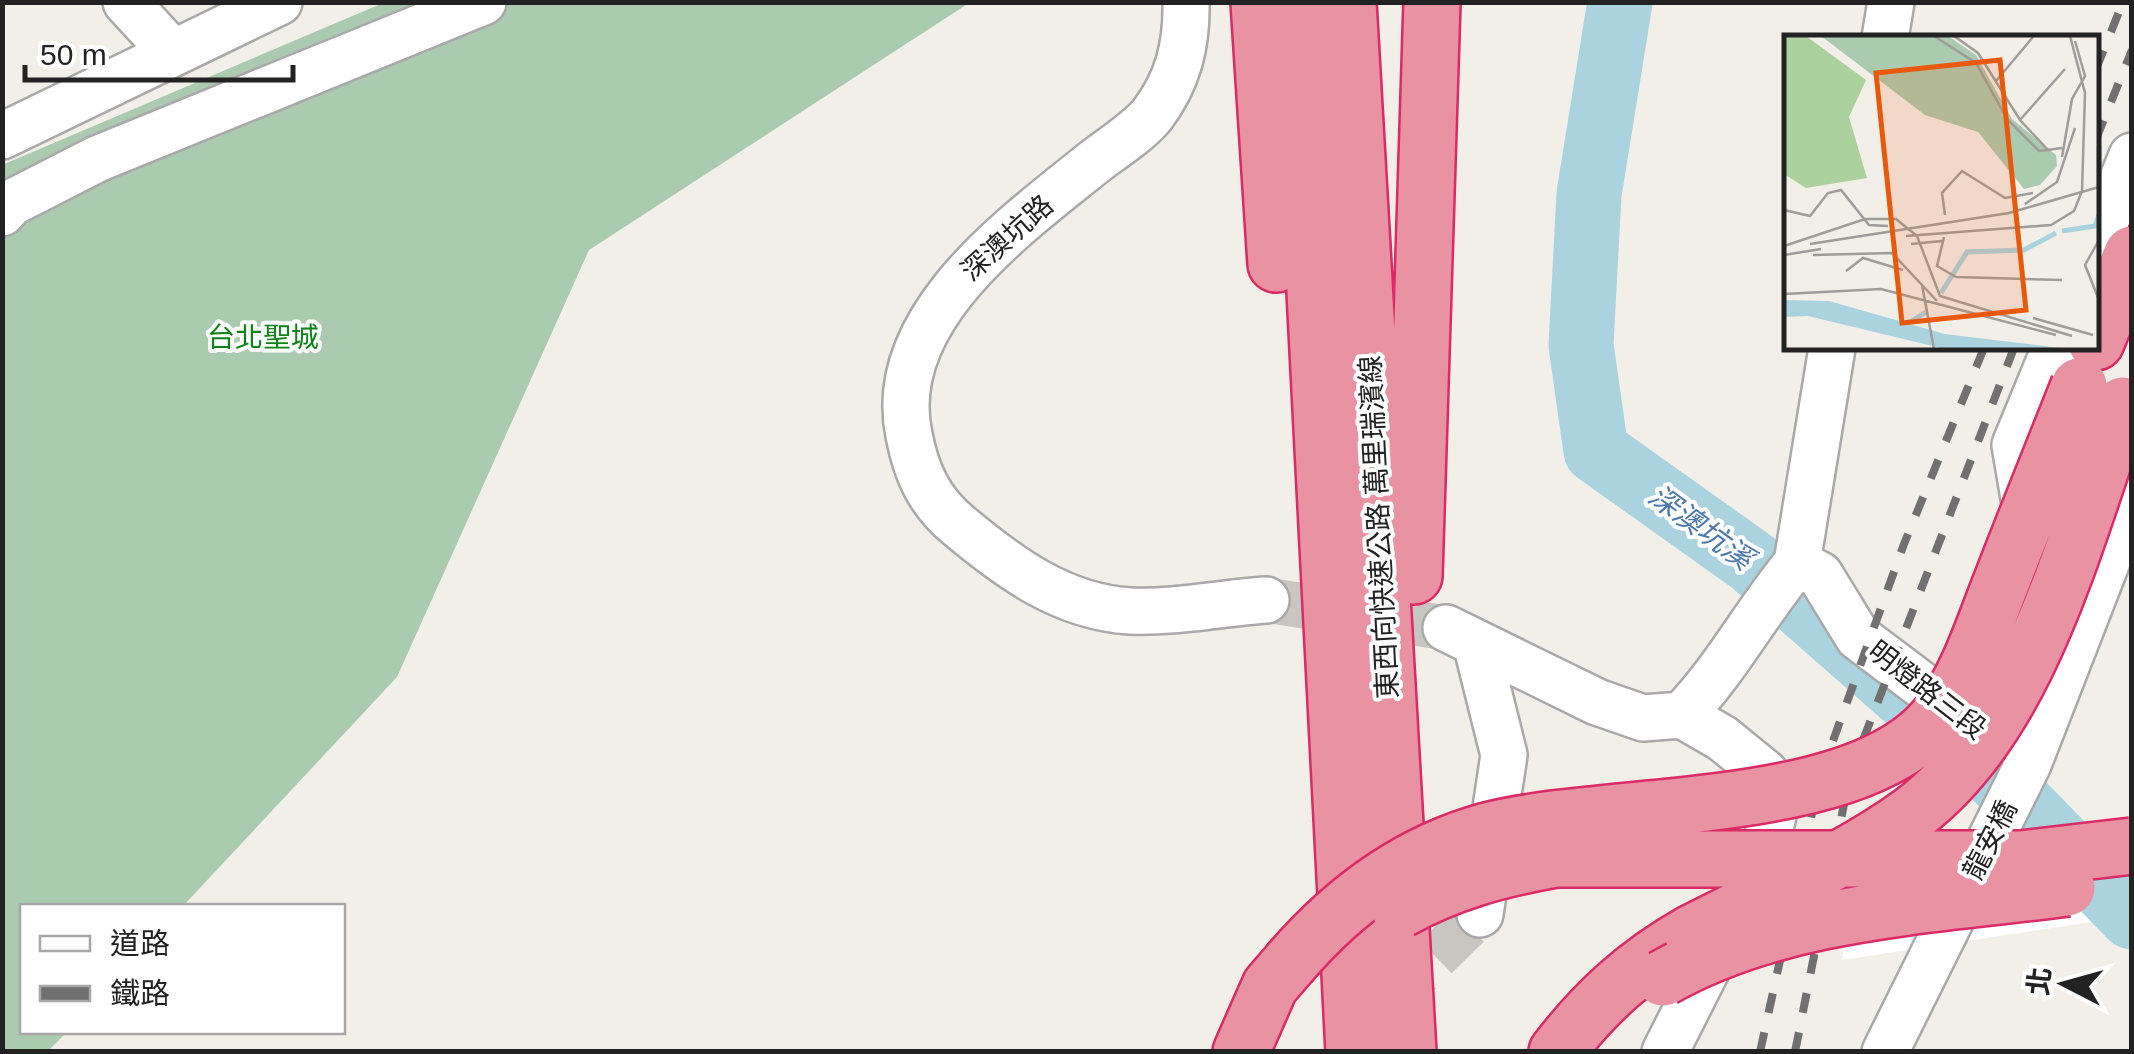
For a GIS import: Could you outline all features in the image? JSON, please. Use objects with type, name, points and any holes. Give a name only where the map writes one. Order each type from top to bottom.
[{"type":"highway","points":[[1259,2],[1296,566],[1323,824],[1325,1000]]},
{"type":"highway","name":"東西向快速公路 萬里瑞濱線","points":[[1296,2],[1303,58],[1325,1000]]},
{"type":"highway","name":"東西向快速公路 萬里瑞濱線","points":[[1348,2],[1408,1052]]},
{"type":"highway","points":[[1402,944],[1432,2]]},
{"type":"highway","points":[[1557,1052],[1613,987],[1648,958],[1874,839],[1944,785],[1980,746],[2007,704],[2030,652],[2096,369],[2132,254]]},
{"type":"highway","points":[[1325,1000],[1357,895],[1418,857],[1484,832],[1538,820],[1764,794],[1828,780],[1891,758],[1939,716],[1967,670],[2096,369]]},
{"type":"highway","points":[[1258,1052],[1273,1022],[1325,1000],[1375,924],[1438,889],[1502,868],[1556,859],[2021,860],[2132,846]]},
{"type":"highway","points":[[1583,1052],[1636,997],[1663,978],[1739,944],[1840,919],[2132,879]]},
{"type":"highway","points":[[1241,1052],[1270,986],[1325,1000]]},
{"type":"street","points":[[126,2],[173,53]]},
{"type":"street","points":[[2,136],[279,2]]},
{"type":"street","points":[[2,213],[10,203],[97,159],[484,2]]},
{"type":"street","name":"深澳坑路","points":[[1186,2],[1182,54],[1173,81],[1150,118],[1021,220],[956,282],[912,362],[904,413],[915,464],[937,508],[1008,567],[1040,584],[1072,600],[1131,611],[1266,600]]},
{"type":"street","points":[[1885,35],[1890,2]]},
{"type":"street","points":[[2099,237],[2132,156]]},
{"type":"street","points":[[1682,715],[1704,692],[1764,601],[1796,563],[1832,350]]},
{"type":"street","points":[[2048,716],[2032,544],[2015,445],[2096,369]]},
{"type":"street","points":[[2028,766],[2132,497]]},
{"type":"street","points":[[2032,544],[2045,577],[2060,584],[2106,563]]},
{"type":"street","name":"明燈路三段","points":[[1796,563],[1820,575],[1858,638],[2028,766]]},
{"type":"street","points":[[1480,914],[1504,755],[1461,635],[1628,713],[1643,718],[1682,715],[1722,738],[1766,774],[1774,816],[1761,862],[1665,1052]]},
{"type":"street","name":"龍安橋","points":[[1885,1052],[2028,766]]},
{"type":"green space","name":"台北聖城","points":[[383,3],[969,3],[589,250],[397,677],[185,904],[20,904],[20,1034],[65,1034],[48,1051],[3,1051],[2,165]]},
{"type":"pier","points":[[2131,873],[2131,916],[1842,960],[1847,912]]},
{"type":"waterway","name":"深澳坑溪","points":[[1620,2],[1589,194],[1581,345],[1596,451],[1752,562],[1990,771],[2132,917]]},
{"type":"tunnel","points":[[1266,600],[1446,628]]},
{"type":"tunnel","points":[[1388,1004],[1480,914]]},
{"type":"railway","points":[[2099,62],[2123,2]]},
{"type":"railway","points":[[2099,132],[2132,50]]},
{"type":"railway","points":[[1760,1052],[1820,777],[1904,544],[1983,350]]},
{"type":"railway","points":[[1795,1052],[1850,774],[2013,350]]}]
